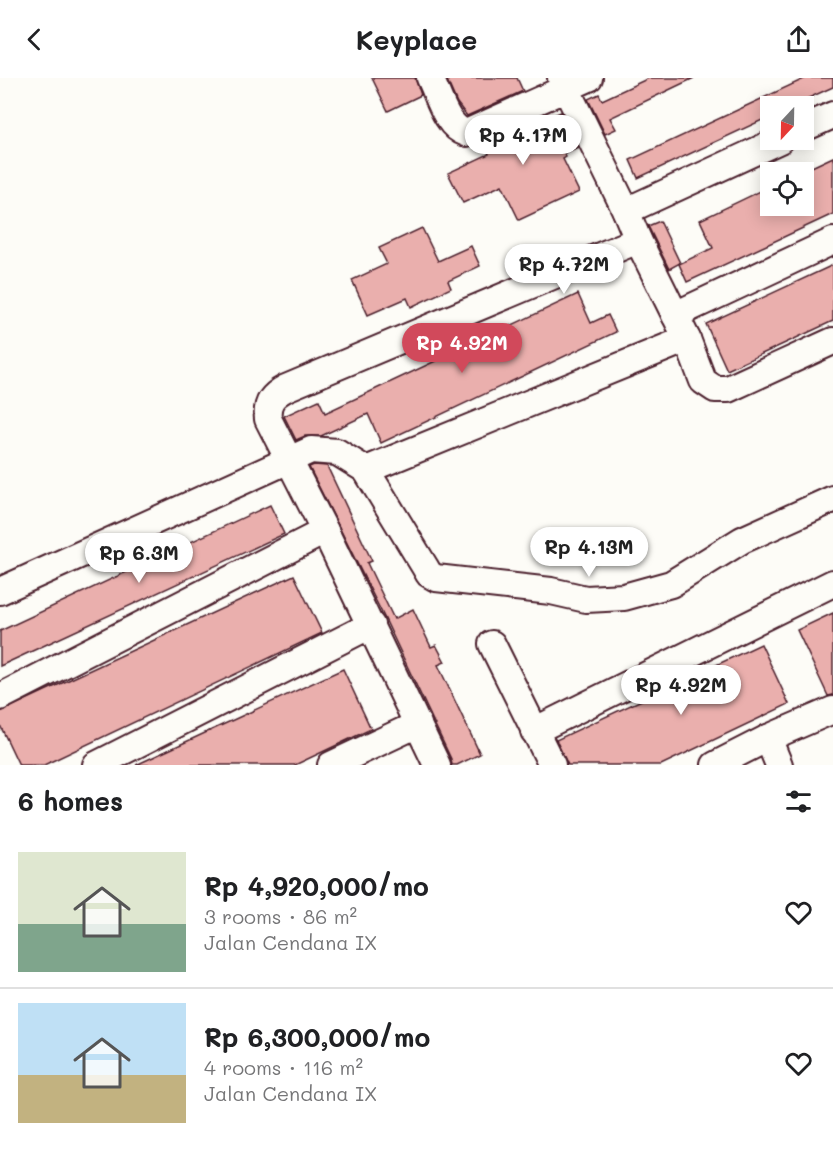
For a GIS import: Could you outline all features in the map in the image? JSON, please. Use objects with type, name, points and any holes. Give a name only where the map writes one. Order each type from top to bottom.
[{"type":"street","points":[[430,78],[451,123],[458,130],[466,133],[564,84],[589,78]]},
{"type":"street","points":[[564,84],[687,339],[703,381],[715,389],[728,388],[833,341]]},
{"type":"street","points":[[814,124],[833,115]]},
{"type":"street","points":[[626,211],[760,149]]},
{"type":"street","points":[[437,765],[371,625],[268,418],[268,408],[274,394],[286,388],[638,240]]},
{"type":"street","points":[[675,315],[833,241]]},
{"type":"street","points":[[366,470],[687,339]]},
{"type":"street","points":[[0,591],[311,450],[337,452],[366,470],[429,574],[436,578],[551,591],[586,599],[624,597],[671,584],[741,540],[833,499]]},
{"type":"street","points":[[0,697],[325,531]]},
{"type":"street","points":[[534,731],[833,583]]},
{"type":"street","points":[[96,765],[371,625]]},
{"type":"street","points":[[492,645],[552,765]]},
{"type":"street","points":[[715,765],[768,738],[833,710]]},
{"type":"street","points":[[331,765],[418,724]]},
{"type":"street","points":[[768,738],[779,765]]},
{"type":"building","points":[[372,78],[415,78],[421,95],[388,111]]},
{"type":"building","points":[[446,78],[517,78],[523,91],[467,116],[457,103]]},
{"type":"building","points":[[649,78],[694,78],[610,118],[616,129],[605,134],[588,99],[599,94],[602,100]]},
{"type":"building","points":[[806,78],[833,78],[833,87],[813,96],[767,96]]},
{"type":"building","points":[[760,99],[760,121],[638,178],[630,160]]},
{"type":"building","points":[[561,112],[578,147],[564,153],[566,157],[563,159],[579,192],[519,220],[502,185],[463,203],[448,173],[489,154],[483,142],[537,118],[546,115],[547,118]]},
{"type":"building","points":[[833,157],[833,214],[687,282],[679,264],[713,248],[700,220],[760,191],[760,216],[814,216],[814,166]]},
{"type":"building","points":[[660,221],[680,263],[669,269],[648,226]]},
{"type":"building","points":[[422,228],[438,261],[471,246],[480,266],[448,281],[451,288],[411,307],[407,298],[368,315],[352,280],[387,264],[379,248]]},
{"type":"building","points":[[833,265],[833,321],[727,370],[706,324]]},
{"type":"building","points":[[578,294],[591,323],[608,315],[616,332],[381,443],[368,414],[321,436],[305,436],[296,440],[284,416],[319,400],[325,413]]},
{"type":"building","points":[[327,466],[372,561],[367,563],[394,619],[413,609],[431,647],[436,645],[445,662],[438,665],[480,754],[457,765],[452,765],[385,619],[309,467]]},
{"type":"building","points":[[270,505],[284,534],[0,666],[0,631]]},
{"type":"building","points":[[294,575],[322,633],[44,765],[19,765],[0,725],[0,712]]},
{"type":"building","points":[[833,613],[833,695],[828,696],[797,630]]},
{"type":"building","points":[[761,644],[789,704],[661,765],[568,765],[556,740]]},
{"type":"building","points":[[343,669],[371,729],[295,765],[136,765]]}]
